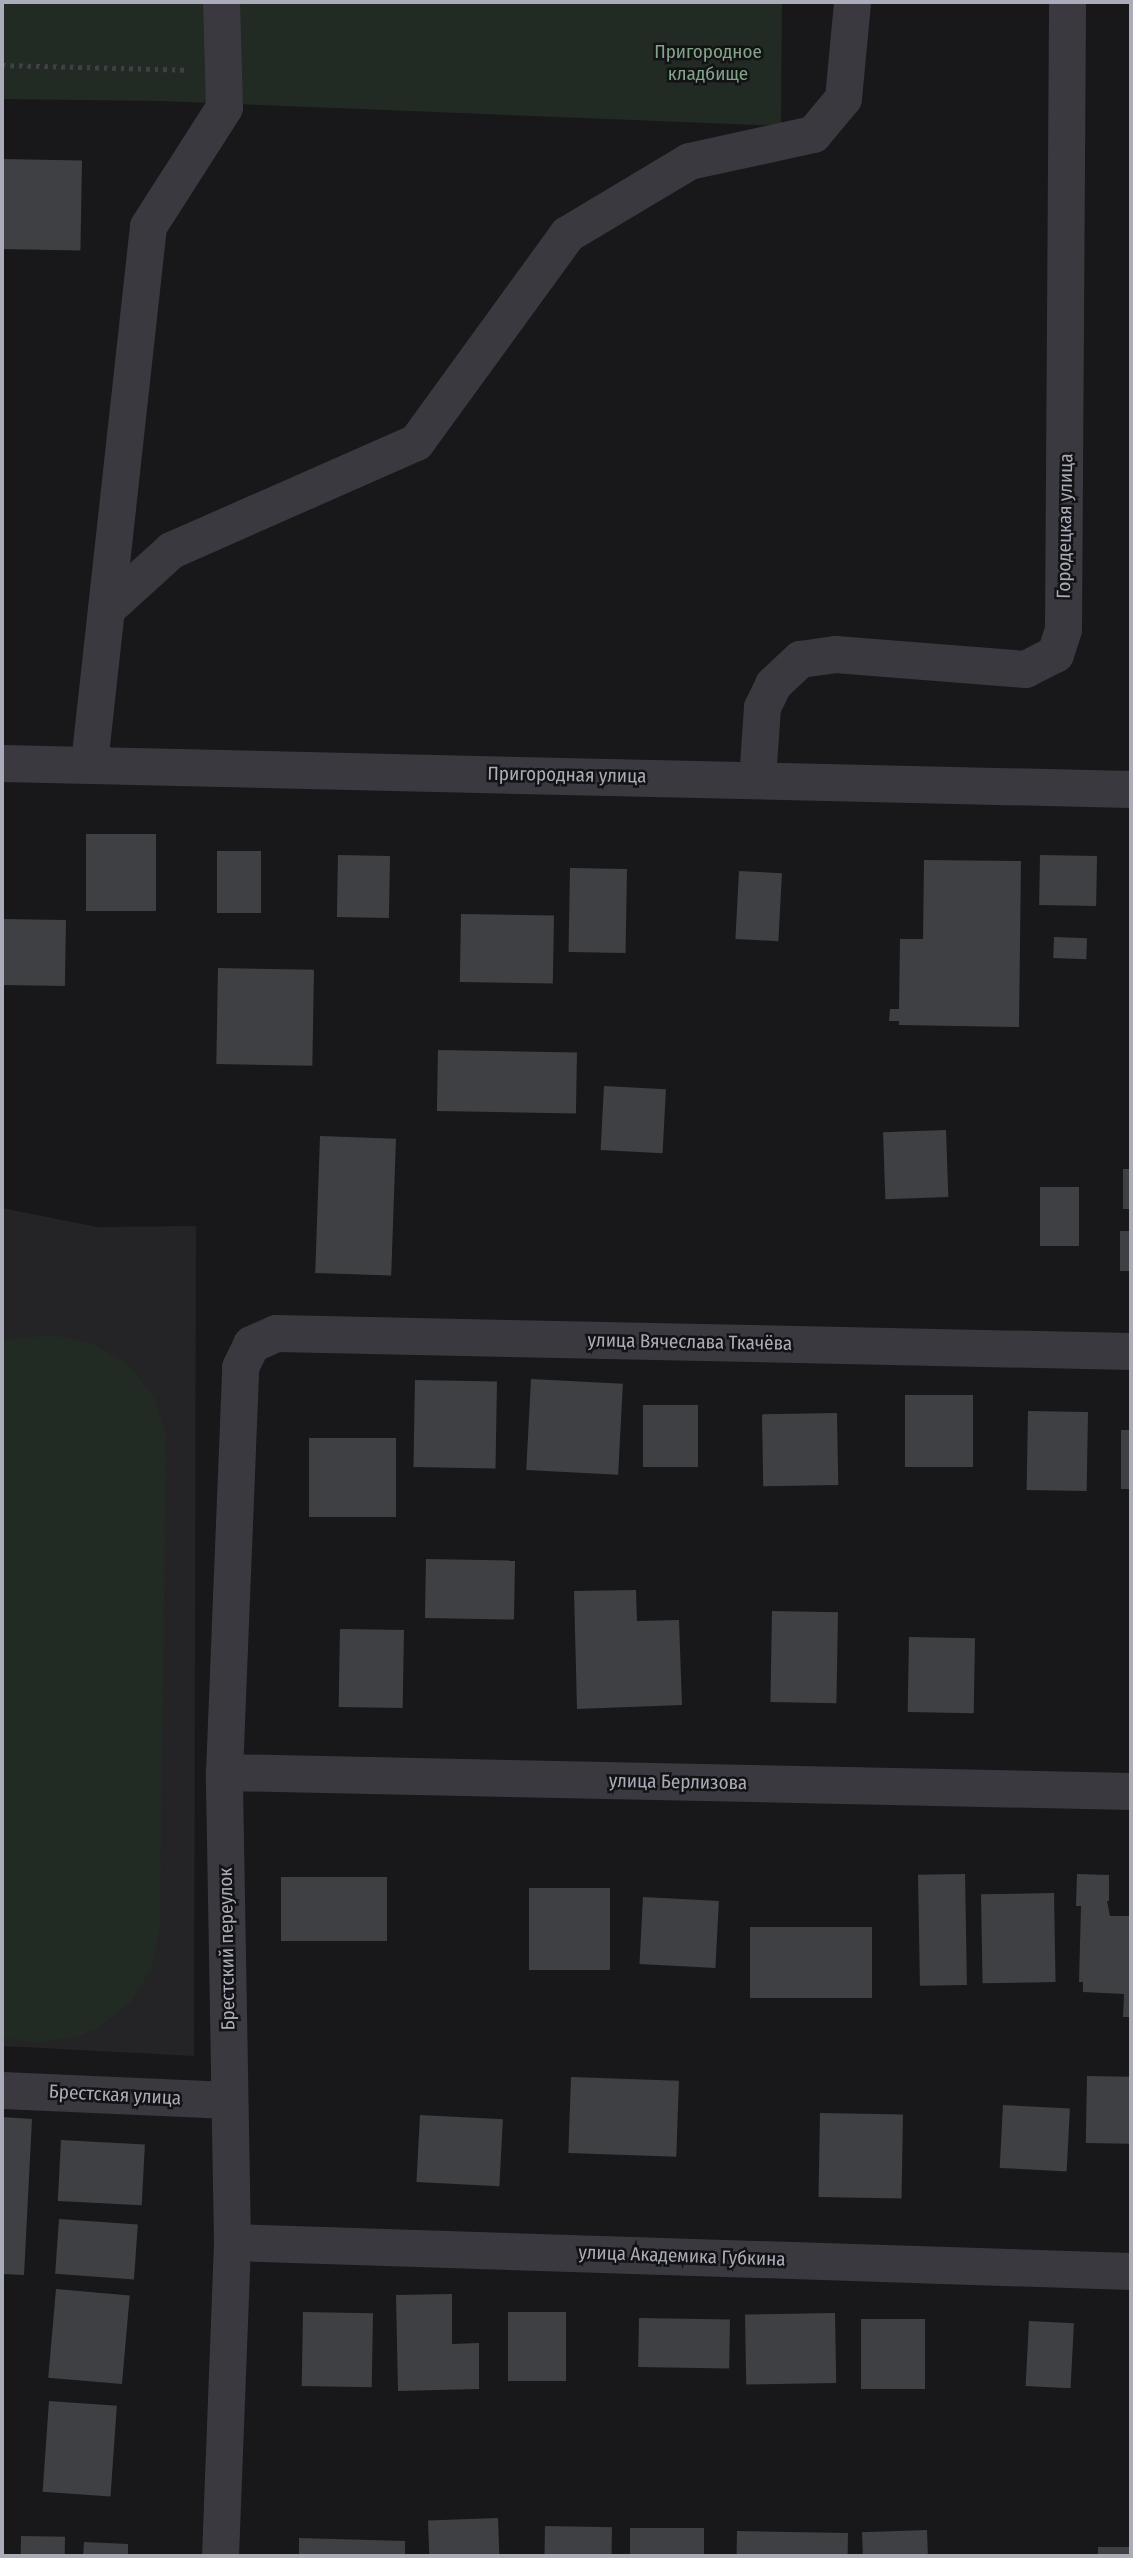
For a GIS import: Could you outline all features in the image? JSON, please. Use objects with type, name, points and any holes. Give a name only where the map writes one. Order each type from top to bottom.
[{"type":"street","points":[[89,763],[148,226],[224,107],[221,2]]},
{"type":"street","points":[[106,609],[171,550],[416,442],[567,234],[689,161],[813,134],[843,98],[852,2]]},
{"type":"street","name":"Городецкая улица","points":[[757,780],[762,708],[773,684],[800,659],[835,654],[1025,669],[1055,654],[1063,629],[1068,2]]},
{"type":"street","name":"Пригородная улица","points":[[2,763],[1131,789]]},
{"type":"street","name":"улица Вячеслава Ткачёва","points":[[251,1344],[276,1333],[1131,1351]]},
{"type":"street","name":"Брестский переулок","points":[[220,2556],[232,2242],[224,1772],[240,1367],[251,1344]]},
{"type":"street","name":"улица Берлизова","points":[[224,1772],[1131,1791]]},
{"type":"street","name":"Брестская улица","points":[[2,2090],[229,2100]]},
{"type":"street","name":"улица Академика Губкина","points":[[232,2242],[1131,2271]]},
{"type":"path","points":[[2,65],[223,71]]},
{"type":"shaded area","points":[[2,1208],[97,1227],[196,1226],[194,2056],[2,2046]]},
{"type":"green space","name":"Пригородное кладбище","points":[[2,2],[782,2],[781,126],[160,101],[2,99]]},
{"type":"green space","points":[[52,1335],[92,1343],[128,1364],[153,1396],[166,1435],[160,1927],[152,1968],[130,2003],[98,2028],[79,2036],[38,2043],[2,2038],[2,1340]]},
{"type":"building","points":[[2,159],[82,160],[80,250],[2,249]]},
{"type":"building","points":[[86,834],[156,834],[156,911],[86,911]]},
{"type":"building","points":[[217,851],[261,851],[261,913],[217,913]]},
{"type":"building","points":[[338,855],[390,856],[389,918],[337,917]]},
{"type":"building","points":[[1040,855],[1097,856],[1096,906],[1039,905]]},
{"type":"building","points":[[924,860],[1021,861],[1019,1027],[899,1025],[899,1021],[889,1021],[890,1009],[899,1009],[900,939],[923,939]]},
{"type":"building","points":[[570,868],[627,869],[626,953],[569,952]]},
{"type":"building","points":[[739,871],[782,873],[778,941],[735,939]]},
{"type":"building","points":[[461,914],[554,916],[553,984],[460,982]]},
{"type":"building","points":[[2,919],[66,920],[65,986],[2,985]]},
{"type":"building","points":[[1054,937],[1087,938],[1086,959],[1053,958]]},
{"type":"building","points":[[218,968],[314,970],[312,1066],[216,1064]]},
{"type":"building","points":[[438,1050],[577,1052],[576,1113],[437,1111]]},
{"type":"building","points":[[604,1086],[666,1089],[663,1153],[601,1150]]},
{"type":"building","points":[[946,1130],[948,1197],[885,1199],[883,1132]]},
{"type":"building","points":[[320,1136],[396,1139],[391,1276],[315,1273]]},
{"type":"building","points":[[1123,1169],[1131,1169],[1131,1209],[1123,1209]]},
{"type":"building","points":[[1040,1187],[1079,1187],[1079,1246],[1040,1246]]},
{"type":"building","points":[[1120,1231],[1131,1231],[1131,1271],[1120,1271]]},
{"type":"building","points":[[531,1379],[623,1384],[618,1475],[526,1470]]},
{"type":"building","points":[[415,1380],[497,1381],[495,1468],[413,1467]]},
{"type":"building","points":[[905,1395],[973,1395],[973,1467],[905,1467]]},
{"type":"building","points":[[643,1405],[698,1405],[698,1467],[643,1467]]},
{"type":"building","points":[[1028,1411],[1088,1412],[1087,1491],[1027,1490]]},
{"type":"building","points":[[837,1413],[838,1485],[763,1486],[762,1414]]},
{"type":"building","points":[[1121,1430],[1131,1430],[1131,1489],[1121,1489]]},
{"type":"building","points":[[309,1438],[396,1438],[396,1517],[309,1517]]},
{"type":"building","points":[[426,1559],[515,1561],[514,1620],[425,1618]]},
{"type":"building","points":[[636,1590],[637,1621],[679,1620],[682,1705],[577,1709],[574,1591]]},
{"type":"building","points":[[772,1611],[838,1612],[836,1703],[770,1702]]},
{"type":"building","points":[[340,1629],[404,1630],[403,1708],[339,1707]]},
{"type":"building","points":[[909,1637],[975,1638],[974,1713],[908,1712]]},
{"type":"building","points":[[965,1874],[967,1985],[920,1986],[918,1875]]},
{"type":"building","points":[[1077,1874],[1109,1875],[1107,1901],[1110,1916],[1131,1916],[1131,2017],[1123,2017],[1124,1994],[1083,1992],[1083,1982],[1079,1982],[1081,1906],[1076,1906]]},
{"type":"building","points":[[281,1877],[387,1877],[387,1941],[281,1941]]},
{"type":"building","points":[[529,1888],[610,1888],[610,1970],[529,1970]]},
{"type":"building","points":[[1054,1893],[1056,1982],[983,1983],[981,1894]]},
{"type":"building","points":[[643,1897],[719,1901],[715,1968],[639,1964]]},
{"type":"building","points":[[750,1927],[872,1927],[872,1998],[750,1998]]},
{"type":"building","points":[[1087,2076],[1131,2077],[1130,2144],[1086,2143]]},
{"type":"building","points":[[571,2077],[679,2081],[676,2157],[568,2153]]},
{"type":"building","points":[[1003,2105],[1070,2109],[1067,2171],[1000,2168]]},
{"type":"building","points":[[820,2113],[903,2114],[902,2198],[819,2197]]},
{"type":"building","points":[[420,2115],[503,2119],[499,2186],[416,2182]]},
{"type":"building","points":[[2,2117],[32,2119],[24,2275],[2,2274]]},
{"type":"building","points":[[61,2140],[145,2144],[142,2205],[58,2201]]},
{"type":"building","points":[[59,2219],[138,2225],[134,2279],[55,2274]]},
{"type":"building","points":[[56,2289],[130,2295],[122,2384],[48,2378]]},
{"type":"building","points":[[452,2294],[452,2344],[479,2343],[479,2389],[398,2391],[396,2295]]},
{"type":"building","points":[[303,2312],[373,2313],[372,2387],[302,2386]]},
{"type":"building","points":[[508,2312],[566,2312],[566,2381],[508,2381]]},
{"type":"building","points":[[835,2313],[836,2383],[746,2385],[745,2315]]},
{"type":"building","points":[[639,2318],[730,2320],[729,2369],[638,2367]]},
{"type":"building","points":[[861,2319],[925,2319],[925,2389],[861,2389]]},
{"type":"building","points":[[1029,2321],[1074,2323],[1071,2388],[1026,2386]]},
{"type":"building","points":[[49,2401],[117,2406],[110,2497],[43,2492]]},
{"type":"building","points":[[498,2518],[499,2556],[429,2556],[428,2520]]},
{"type":"building","points":[[545,2526],[612,2527],[611,2556],[544,2556]]},
{"type":"building","points":[[630,2528],[704,2528],[704,2556],[630,2556]]},
{"type":"building","points":[[927,2530],[928,2556],[863,2556],[862,2532]]},
{"type":"building","points":[[737,2531],[848,2533],[848,2556],[737,2556]]},
{"type":"building","points":[[21,2536],[65,2537],[65,2556],[21,2556]]},
{"type":"building","points":[[299,2538],[405,2541],[405,2556],[299,2556]]},
{"type":"building","points":[[84,2542],[128,2544],[128,2556],[83,2556]]},
{"type":"building","points":[[1098,2547],[1131,2547],[1131,2556],[1098,2556]]}]
